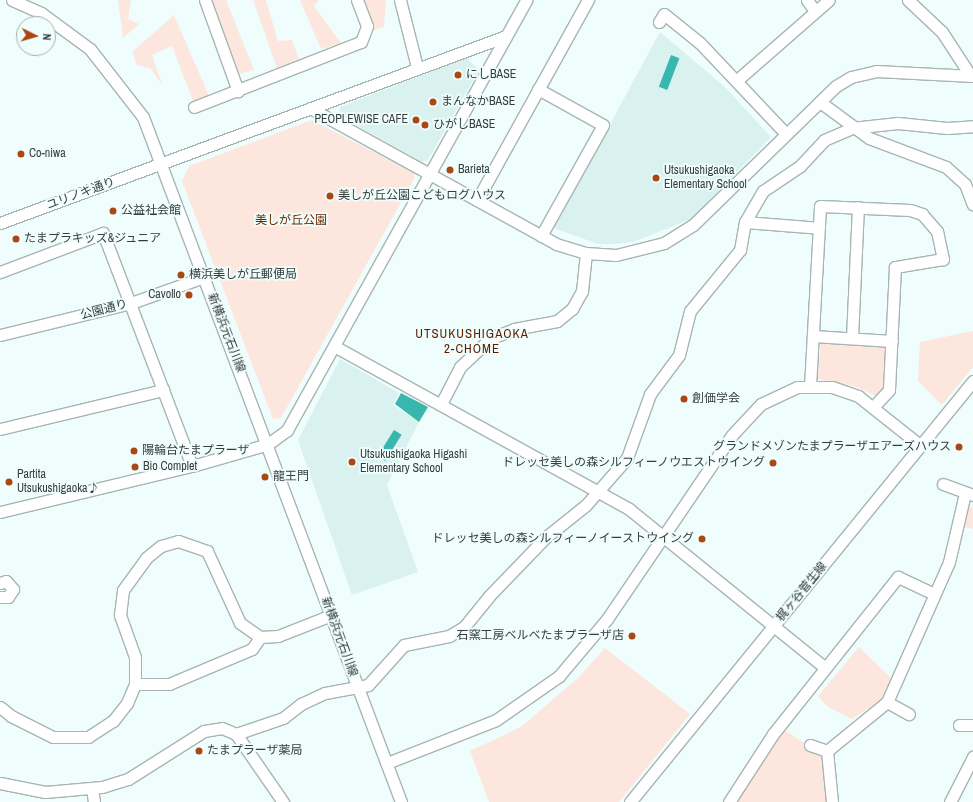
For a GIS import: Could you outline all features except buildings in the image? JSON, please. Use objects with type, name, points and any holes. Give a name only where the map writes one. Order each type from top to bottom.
[{"type":"street","name":"新横浜元石川線","points":[[12,0],[66,30],[102,62],[143,118],[268,444],[401,802]]},
{"type":"street","points":[[205,0],[238,91]]},
{"type":"street","points":[[194,107],[361,42],[367,26],[357,0]]},
{"type":"street","points":[[400,0],[417,67]]},
{"type":"street","points":[[0,512],[192,466],[268,444],[287,430],[432,175],[526,0]]},
{"type":"street","points":[[477,200],[588,0]]},
{"type":"street","points":[[807,0],[815,11]]},
{"type":"street","points":[[736,81],[829,0]]},
{"type":"street","points":[[908,0],[942,32],[972,76]]},
{"type":"street","points":[[659,22],[664,14],[700,43],[786,134]]},
{"type":"street","name":"ユリノキ通り","points":[[0,223],[417,67],[506,36]]},
{"type":"street","points":[[310,108],[541,236],[586,253],[638,252],[681,234],[836,86],[864,73],[972,76]]},
{"type":"street","points":[[538,89],[603,125],[541,236]]},
{"type":"street","points":[[820,102],[852,128],[946,167],[965,184],[973,205]]},
{"type":"street","points":[[236,734],[283,718],[301,704],[325,693],[358,687],[375,681],[394,653],[404,645],[449,636],[464,627],[489,596],[546,537],[586,505],[596,490],[627,458],[634,431],[650,394],[679,355],[690,311],[740,250],[745,222],[763,191],[800,166],[824,140],[852,128],[898,123],[947,128],[973,126]]},
{"type":"street","points":[[810,386],[819,228],[822,205],[910,210],[922,214],[940,240],[943,259],[895,267],[889,390],[873,407]]},
{"type":"street","points":[[852,338],[858,207]]},
{"type":"street","points":[[745,222],[819,228]]},
{"type":"street","points":[[0,272],[103,233],[192,466]]},
{"type":"street","points":[[441,404],[460,367],[491,338],[514,329],[557,321],[572,309],[582,291],[586,253]]},
{"type":"street","name":"公園通り","points":[[0,335],[131,303],[204,277]]},
{"type":"street","points":[[813,336],[892,341]]},
{"type":"street","points":[[334,346],[629,509],[772,628],[825,668]]},
{"type":"street","name":"梶ヶ谷菅生線","points":[[630,802],[973,381]]},
{"type":"street","points":[[387,763],[496,720],[540,693],[568,667],[603,625],[746,416],[780,393],[810,386],[846,391],[873,407],[921,446]]},
{"type":"street","points":[[0,429],[163,390]]},
{"type":"street","points":[[827,751],[887,702],[949,562],[969,494],[943,484]]},
{"type":"street","points":[[0,707],[41,734],[67,739],[88,737],[113,721],[128,703],[135,684],[135,657],[120,615],[123,590],[133,572],[161,546],[178,541],[207,551],[240,623],[260,637],[278,636],[331,616]]},
{"type":"street","points":[[729,802],[773,734],[898,577],[934,594]]},
{"type":"street","points":[[0,581],[11,583],[13,589],[8,597],[0,597]]},
{"type":"street","points":[[135,684],[169,684],[252,649],[260,637]]},
{"type":"street","points":[[887,702],[909,714]]},
{"type":"street","points":[[959,725],[973,725]]},
{"type":"street","points":[[0,783],[45,792],[92,788],[128,779],[204,731],[222,728],[236,734],[283,802]]},
{"type":"street","points":[[810,745],[827,751]]},
{"type":"street","points":[[827,751],[832,802]]},
{"type":"street","points":[[950,802],[973,757]]},
{"type":"street","points":[[92,788],[94,802]]},
{"type":"shaded area","name":"Utsukushigaoka Elementary School","points":[[660,32],[726,88],[771,137],[691,219],[633,242],[613,244],[598,244],[554,228]]},
{"type":"shaded area","points":[[467,58],[479,70],[428,160],[422,162],[339,115],[340,107]]},
{"type":"shaded area","name":"Utsukushigaoka Higashi Elementary School","points":[[340,359],[399,393],[393,405],[419,422],[387,485],[418,572],[352,595],[298,440]]},
{"type":"green space","points":[[118,0],[131,0],[128,19],[139,24],[123,38]]},
{"type":"green space","points":[[207,0],[226,0],[254,70],[236,75]]},
{"type":"green space","points":[[253,0],[266,0],[278,41],[292,40],[299,59],[277,68]]},
{"type":"green space","points":[[300,0],[319,0],[314,6],[341,43],[321,49]]},
{"type":"green space","points":[[360,0],[386,0],[384,27],[371,31]]},
{"type":"green space","points":[[174,15],[209,96],[193,101],[172,46],[152,55],[163,86],[150,68],[137,65],[132,52]]},
{"type":"green space","name":"美しが丘公園","points":[[312,120],[414,173],[415,177],[281,418],[273,419],[182,181],[189,166]]},
{"type":"green space","points":[[973,331],[973,367],[942,405],[918,381],[920,342]]},
{"type":"green space","points":[[821,342],[888,347],[886,386],[877,397],[857,387],[817,379]]},
{"type":"green space","points":[[965,506],[973,508],[973,529],[961,526]]},
{"type":"green space","points":[[859,647],[891,678],[881,700],[852,719],[828,707],[818,696]]},
{"type":"green space","points":[[605,648],[690,714],[619,802],[489,802],[470,751],[521,727],[579,677]]},
{"type":"green space","points":[[783,729],[822,755],[827,802],[737,802]]},
{"type":"water","points":[[671,55],[679,58],[667,90],[659,87]]},
{"type":"water","points":[[401,393],[428,407],[419,422],[395,404]]},
{"type":"water","points":[[394,430],[402,435],[385,461],[378,456]]},
{"type":"place","name":"にしBASE","points":[[458,75]]},
{"type":"place","name":"まんなかBASE","points":[[433,102]]},
{"type":"place","name":"PEOPLEWISE CAFE","points":[[416,120]]},
{"type":"place","name":"ひがしBASE","points":[[425,125]]},
{"type":"place","name":"Co-niwa","points":[[21,154]]},
{"type":"place","name":"Barieta","points":[[450,170]]},
{"type":"place","name":"Utsukushigaoka Elementary School","points":[[656,178]]},
{"type":"place","name":"美しが丘公園こどもログハウス","points":[[330,196]]},
{"type":"place","name":"公益社会館","points":[[113,211]]},
{"type":"place","name":"たまプラキッズ&ジュニア","points":[[16,239]]},
{"type":"place","name":"横浜美しが丘郵便局","points":[[181,275]]},
{"type":"place","name":"Cavollo","points":[[189,295]]},
{"type":"place","name":"創価学会","points":[[684,399]]},
{"type":"place","name":"グランドメゾンたまプラーザエアーズハウス","points":[[959,447]]},
{"type":"place","name":"陽輪台たまプラーザ","points":[[134,451]]},
{"type":"place","name":"Utsukushigaoka Higashi Elementary School","points":[[352,462]]},
{"type":"place","name":"ドレッセ美しの森シルフィーノウエストウイング","points":[[773,463]]},
{"type":"place","name":"Bio Complet","points":[[135,467]]},
{"type":"place","name":"龍王門","points":[[265,477]]},
{"type":"place","name":"Partita Utsukushigaoka♪","points":[[9,482]]},
{"type":"place","name":"ドレッセ美しの森シルフィーノイーストウイング","points":[[702,539]]},
{"type":"place","name":"石窯工房ベルベたまプラーザ店","points":[[632,636]]},
{"type":"place","name":"たまプラーザ薬局","points":[[199,751]]},
{"type":"district","name":"UTSUKUSHIGAOKA 2-CHOME","points":[[472,342]]}]
